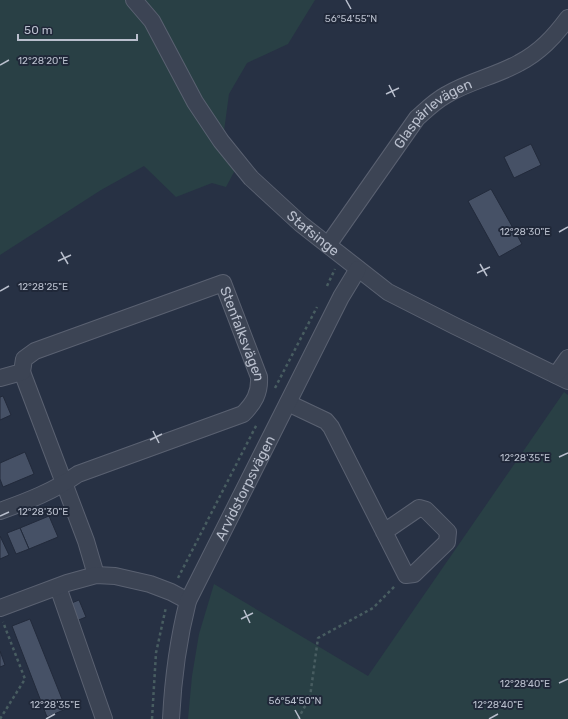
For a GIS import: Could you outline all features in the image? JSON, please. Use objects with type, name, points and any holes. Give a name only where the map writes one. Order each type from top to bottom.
[{"type":"street","name":"Stafsinge","points":[[134,0],[152,21],[195,102],[221,141],[251,178],[301,224],[388,292],[562,378]]},
{"type":"street","name":"Glaspärlevägen","points":[[328,245],[418,118],[446,94],[519,64],[538,51],[555,36],[568,18]]},
{"type":"street","name":"Arvidstorpsvägen","points":[[171,719],[173,681],[182,625],[188,601],[342,297],[358,269]]},
{"type":"street","name":"Stenfalksvägen","points":[[0,511],[48,493],[65,484],[78,474],[243,414],[253,404],[259,387],[259,377],[244,335],[222,283],[158,308],[35,351],[24,359],[22,372]]},
{"type":"street","points":[[562,378],[568,358]]},
{"type":"street","points":[[0,378],[22,372],[86,541],[96,575]]},
{"type":"street","points":[[288,403],[326,421],[331,427],[384,532],[406,575],[414,574],[447,542],[448,532],[426,510],[419,508],[384,532]]},
{"type":"street","points":[[1,614],[58,587],[96,575],[114,576],[150,584],[171,592],[188,601]]},
{"type":"street","points":[[58,587],[104,719]]},
{"type":"path","points":[[298,719],[310,697],[318,638],[373,608],[406,575]]},
{"type":"path","points":[[0,719],[25,680],[1,614]]},
{"type":"green space","points":[[0,0],[315,0],[288,44],[247,63],[229,94],[224,131],[234,172],[226,187],[212,183],[176,197],[144,166],[101,190],[0,255]]},
{"type":"green space","points":[[564,392],[568,395],[568,719],[188,719],[192,676],[199,634],[214,584],[368,676]]},
{"type":"building","points":[[531,144],[541,165],[514,178],[504,157]]},
{"type":"building","points":[[491,189],[522,244],[499,257],[468,201]]},
{"type":"building","points":[[3,396],[11,415],[0,420],[0,397]]},
{"type":"building","points":[[25,452],[34,474],[3,487],[0,479],[0,463]]},
{"type":"building","points":[[49,516],[58,537],[29,549],[20,528]]},
{"type":"building","points":[[20,528],[29,549],[16,554],[7,533]]},
{"type":"building","points":[[0,536],[9,555],[0,559]]},
{"type":"building","points":[[79,600],[86,617],[76,621],[69,604]]},
{"type":"building","points":[[30,619],[66,709],[47,717],[12,626]]},
{"type":"building","points":[[0,651],[5,665],[0,667]]}]
